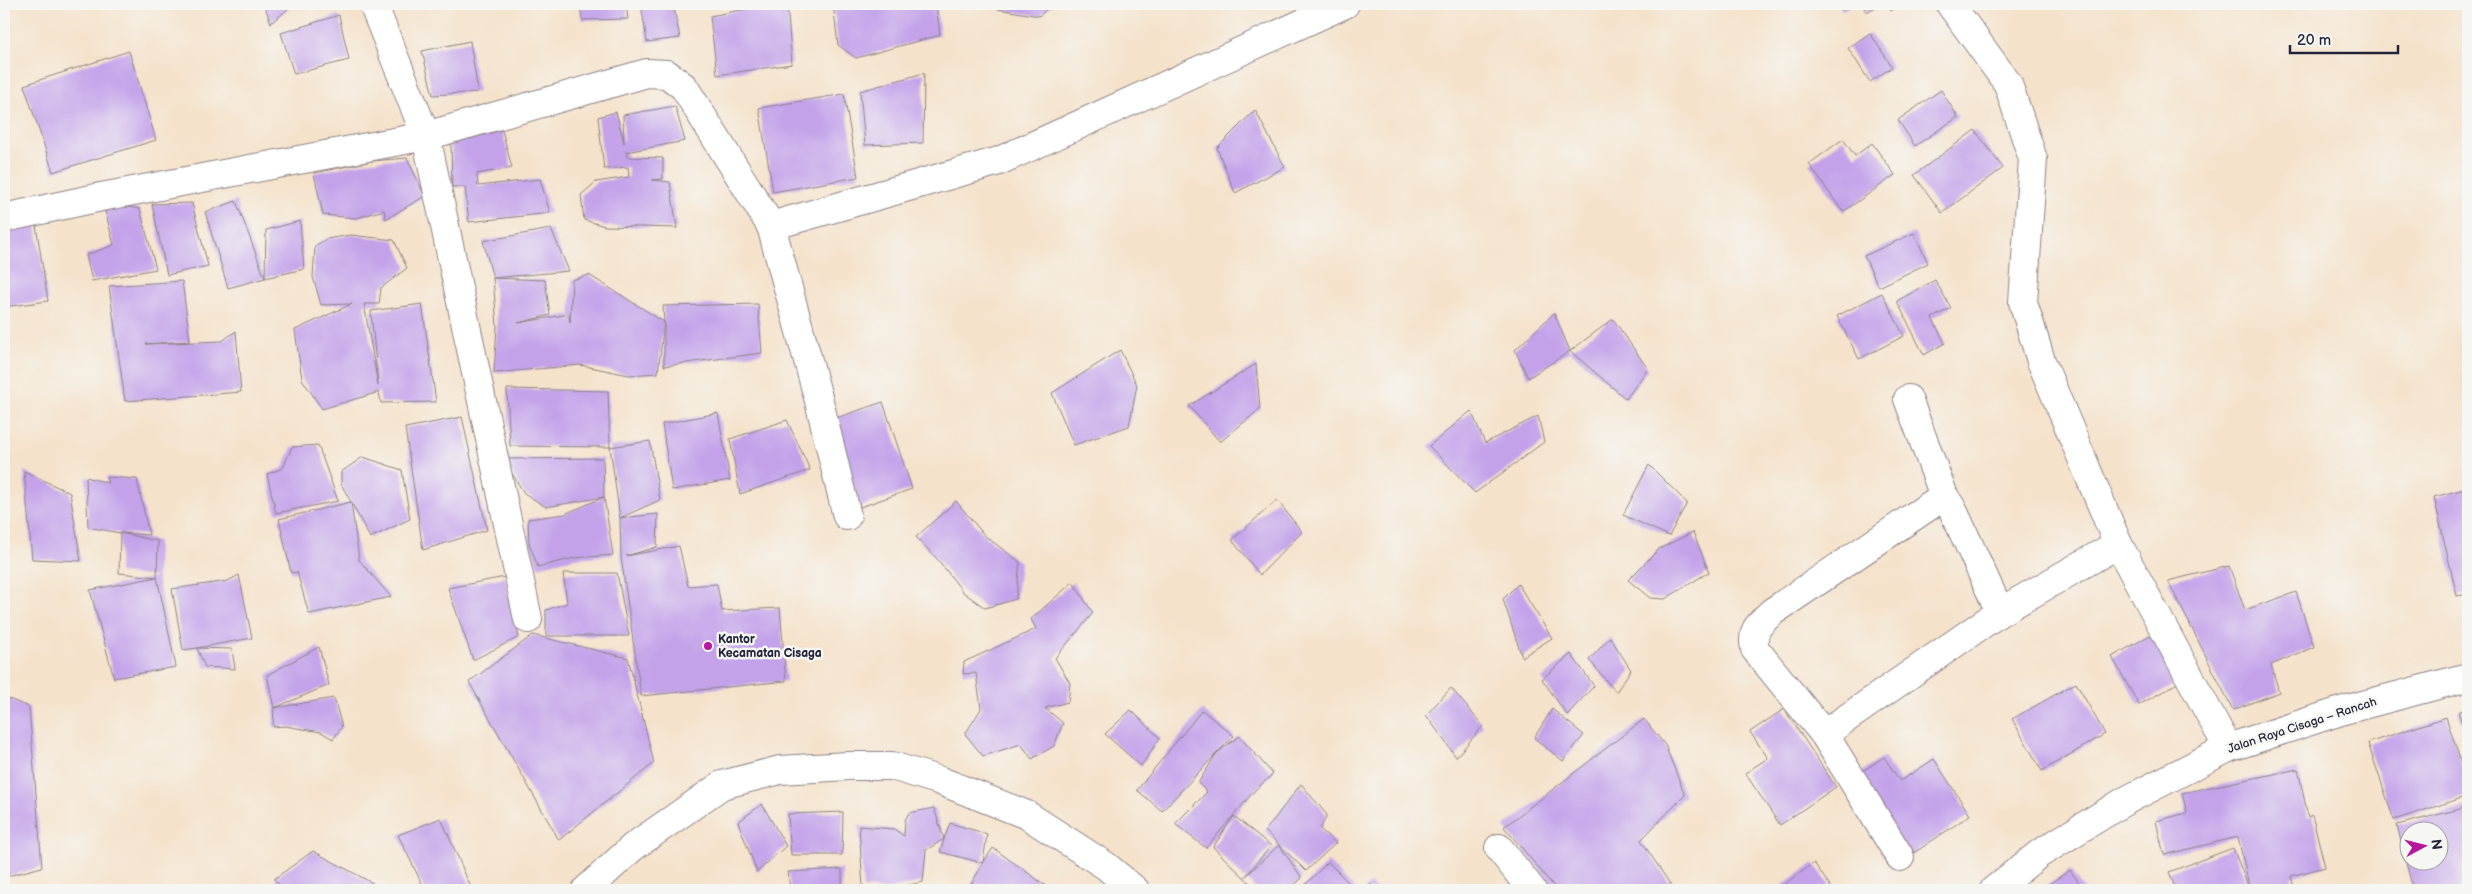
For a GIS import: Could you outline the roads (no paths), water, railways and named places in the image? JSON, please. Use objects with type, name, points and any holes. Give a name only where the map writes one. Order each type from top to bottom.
[{"type":"street","points":[[373,4],[426,136],[528,619]]},
{"type":"street","points":[[771,226],[999,161],[1345,4]]},
{"type":"street","points":[[1950,4],[2008,84],[2033,159],[2023,302],[2041,361],[2118,544],[2228,748]]},
{"type":"street","points":[[4,218],[110,195],[426,136],[647,73],[667,74],[684,87],[771,226],[818,397],[847,516]]},
{"type":"street","points":[[1908,399],[1944,496],[1952,508],[2000,612]]},
{"type":"street","points":[[1900,858],[1824,734],[1754,649],[1753,632],[1756,626],[1772,612],[1944,496]]},
{"type":"street","points":[[1824,734],[2000,612],[2118,544]]},
{"type":"street","name":"Jalan Raya Cisaga – Rancah","points":[[1994,890],[2039,854],[2125,801],[2228,748],[2344,710],[2468,677]]},
{"type":"street","points":[[586,890],[633,847],[722,785],[780,770],[848,766],[892,766],[938,780],[1027,816],[1106,866],[1135,890]]},
{"type":"street","points":[[1499,848],[1532,890]]},
{"type":"place","name":"Kantor Kecamatan Cisaga","points":[[708,646]]}]
